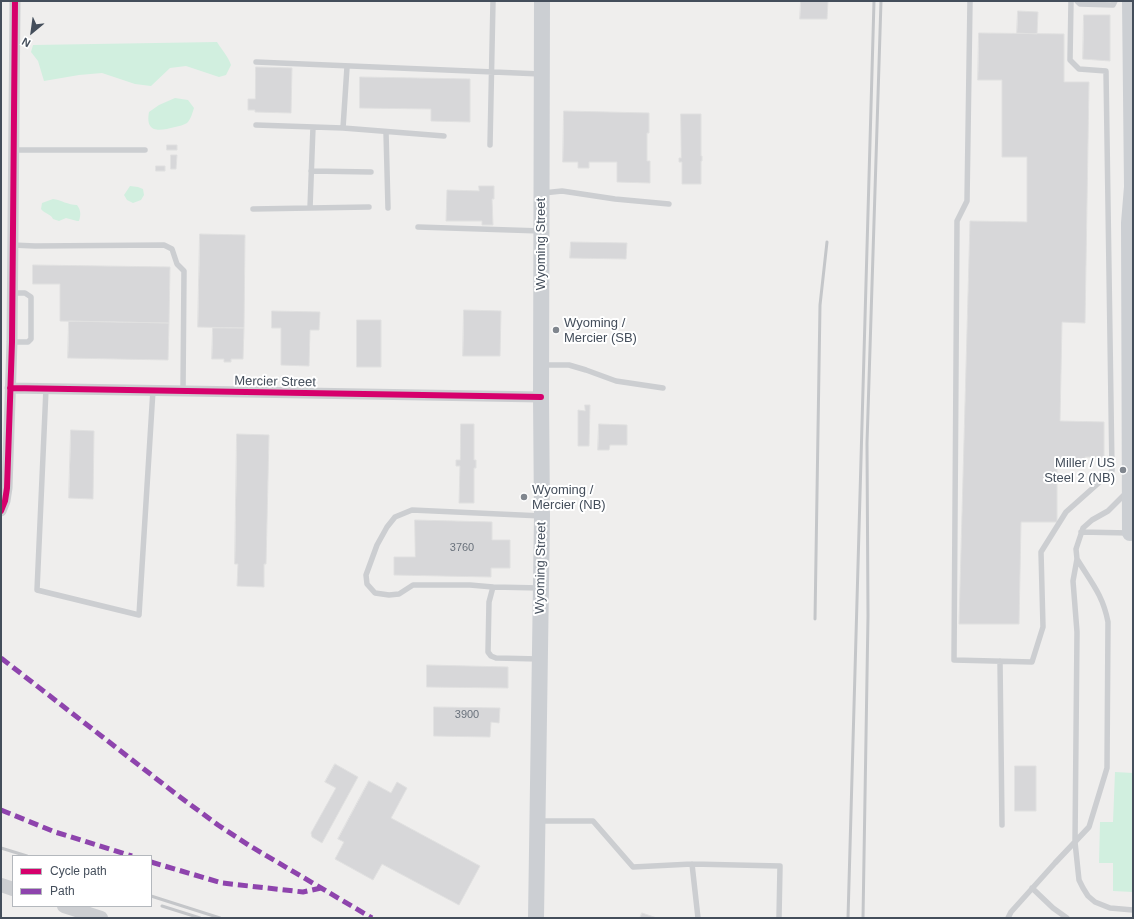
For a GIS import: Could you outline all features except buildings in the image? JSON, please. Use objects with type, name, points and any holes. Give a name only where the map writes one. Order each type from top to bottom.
[{"type":"main road","name":"Wyoming Street","points":[[536,918],[542,516],[540,397],[542,1]]},
{"type":"main road","points":[[1130,1],[1132,187],[1129,223],[1132,533]]},
{"type":"street","points":[[1,510],[5,501],[7,488],[12,342],[15,1]]},
{"type":"street","name":"Mercier Street","points":[[10,388],[540,397]]},
{"type":"street","points":[[1,885],[12,889]]},
{"type":"street","points":[[67,907],[101,918]]},
{"type":"lane","points":[[490,145],[494,1]]},
{"type":"lane","points":[[970,1],[968,201],[957,221],[954,660],[1032,662],[1043,627],[1041,552],[1066,512],[1112,471],[1106,71],[1079,69],[1070,60],[1071,1]]},
{"type":"lane","points":[[1077,1],[1080,4],[1113,5],[1116,1]]},
{"type":"lane","points":[[256,62],[346,67],[541,74]]},
{"type":"lane","points":[[343,128],[346,67]]},
{"type":"lane","points":[[256,125],[343,128],[444,136]]},
{"type":"lane","points":[[310,208],[313,127]]},
{"type":"lane","points":[[386,132],[388,208]]},
{"type":"lane","points":[[14,150],[145,150]]},
{"type":"lane","points":[[311,171],[371,172]]},
{"type":"lane","points":[[541,193],[562,191],[615,199],[669,204]]},
{"type":"lane","points":[[253,209],[369,207]]},
{"type":"lane","points":[[418,227],[541,231]]},
{"type":"lane","points":[[12,245],[164,246],[172,249],[177,264],[184,271],[183,391]]},
{"type":"lane","points":[[12,293],[25,293],[31,297],[31,339],[28,342],[12,342]]},
{"type":"lane","points":[[541,365],[569,365],[616,381],[663,388]]},
{"type":"lane","points":[[46,389],[37,590],[139,615],[153,390]]},
{"type":"lane","points":[[1131,479],[1108,511],[1092,520],[1083,528],[1076,549],[1077,559],[1073,581],[1077,632],[1075,842],[1079,880],[1082,888],[1095,902],[1110,908],[1133,910]]},
{"type":"lane","points":[[541,588],[493,588],[470,585],[413,585],[399,594],[389,595],[375,593],[367,584],[366,575],[377,545],[387,527],[395,517],[412,510],[542,516]]},
{"type":"lane","points":[[1081,532],[1132,533]]},
{"type":"lane","points":[[1008,918],[1011,912],[1032,888],[1089,827],[1107,768],[1109,631],[1107,614],[1100,595],[1077,559]]},
{"type":"lane","points":[[493,588],[489,602],[488,652],[491,656],[496,658],[540,659]]},
{"type":"lane","points":[[1000,661],[1002,825]]},
{"type":"lane","points":[[538,822],[593,821],[632,867],[692,864],[780,866],[779,918]]},
{"type":"lane","points":[[692,864],[698,918]]},
{"type":"lane","points":[[1032,888],[1053,908],[1067,918]]},
{"type":"green space","points":[[217,42],[227,56],[231,65],[226,75],[219,77],[186,66],[170,68],[151,86],[135,84],[102,73],[44,81],[38,61],[31,52],[33,45]]},
{"type":"green space","points":[[175,98],[188,100],[194,108],[187,123],[159,130],[152,127],[149,124],[148,119],[149,112],[159,105]]},
{"type":"green space","points":[[130,186],[143,189],[144,195],[141,200],[133,203],[127,200],[124,195]]},
{"type":"green space","points":[[53,199],[77,205],[80,213],[79,221],[66,218],[59,221],[53,219],[41,209],[42,203]]},
{"type":"green space","points":[[1115,772],[1133,773],[1133,892],[1113,891],[1113,863],[1099,863],[1100,822],[1113,822]]},
{"type":"railway","points":[[848,918],[874,1]]},
{"type":"railway","points":[[863,918],[868,616],[867,443],[881,1]]},
{"type":"railway","points":[[815,619],[820,305],[827,242]]},
{"type":"railway","points":[[1,848],[24,855]]},
{"type":"railway","points":[[152,896],[220,918]]},
{"type":"railway","points":[[162,906],[200,918]]},
{"type":"marked path","points":[[1,658],[218,825],[250,846],[372,918]]},
{"type":"marked path","points":[[1,810],[55,832],[129,855]]},
{"type":"marked path","points":[[152,862],[222,883],[303,892],[321,888]]},
{"type":"cycle path","points":[[1,511],[5,501],[7,488],[12,342],[15,1]]},
{"type":"cycle path","points":[[10,388],[541,397]]},
{"type":"place","name":"Wyoming / Mercier (SB)","points":[[556,330]]},
{"type":"place","name":"Miller / US Steel 2 (NB)","points":[[1123,470]]},
{"type":"place","name":"Wyoming / Mercier (NB)","points":[[524,497]]}]
